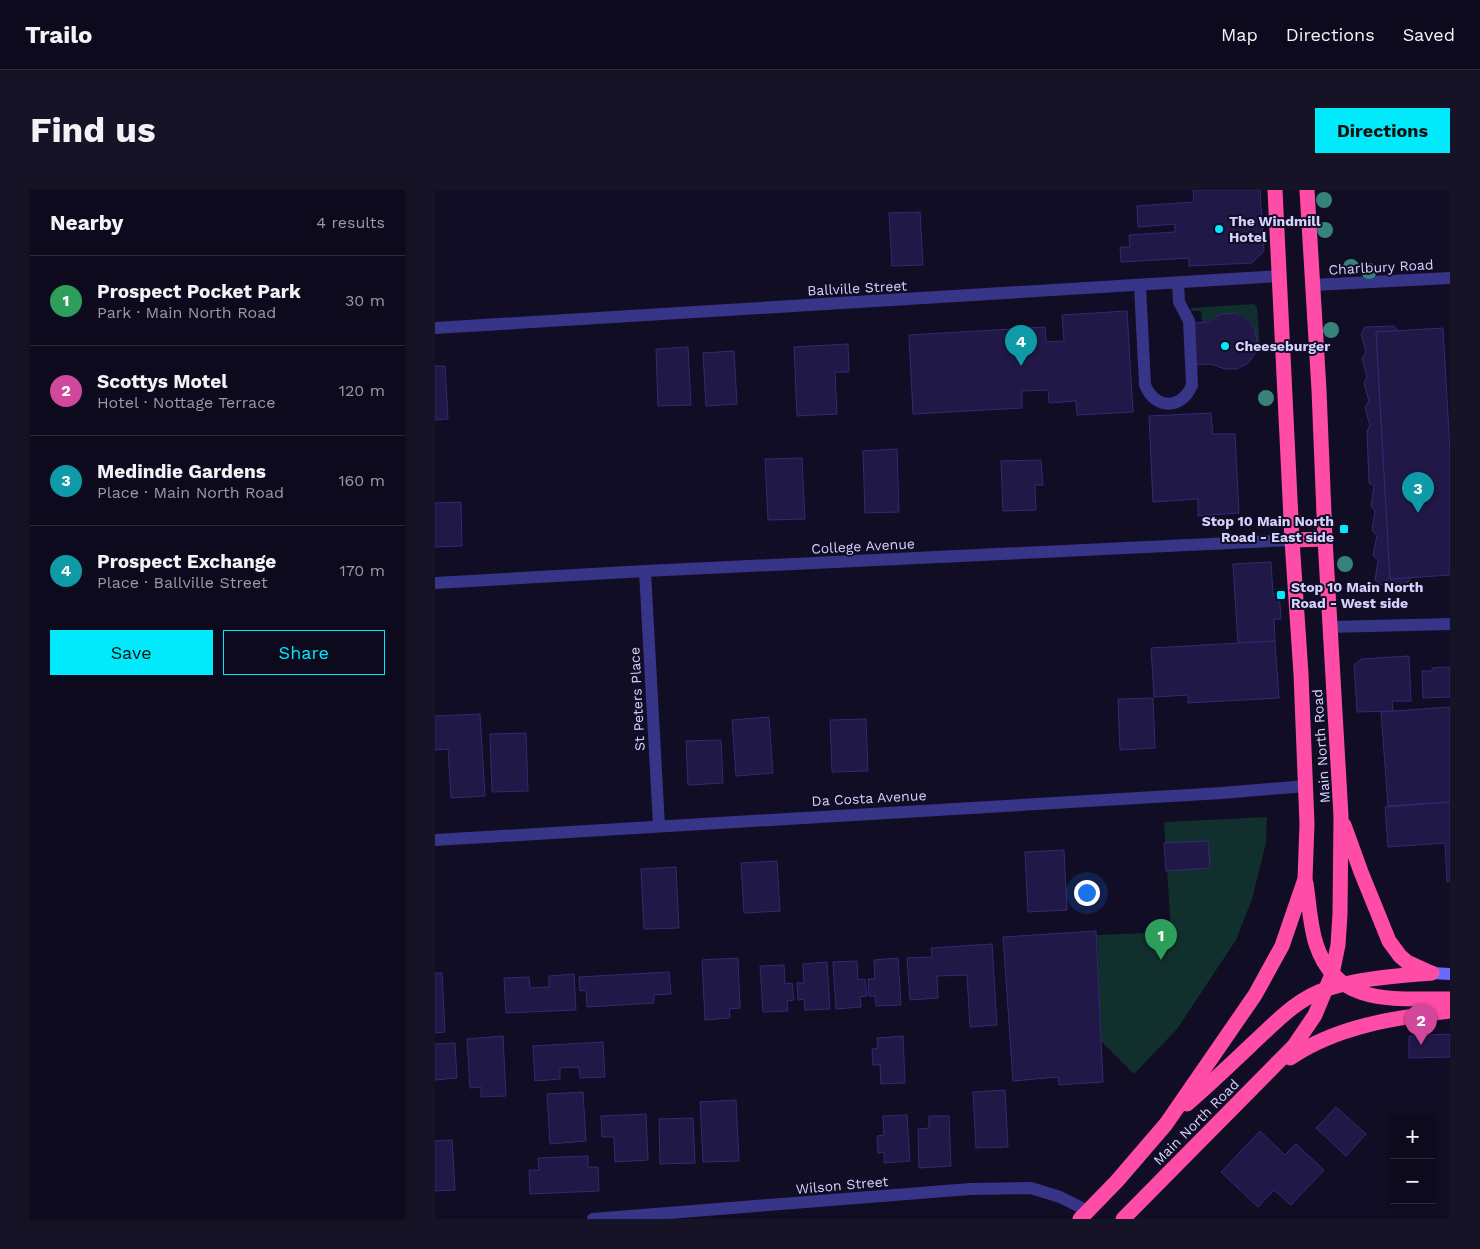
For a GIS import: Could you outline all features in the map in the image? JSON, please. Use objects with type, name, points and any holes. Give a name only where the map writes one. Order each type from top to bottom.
[{"type":"highway","name":"Main North Road","points":[[1084,1215],[1117,1181],[1166,1124],[1255,995],[1270,970],[1289,930],[1305,879],[1306,786],[1275,190]]},
{"type":"highway","name":"Main North Road","points":[[1123,1219],[1287,1054],[1303,1035],[1315,1015],[1332,974],[1340,922],[1341,816],[1329,627],[1307,190]]},
{"type":"highway","points":[[1292,540],[1325,539]]},
{"type":"highway","points":[[1341,816],[1389,941],[1407,962],[1432,973]]},
{"type":"highway","points":[[1305,879],[1316,944],[1323,961],[1332,974],[1344,984],[1362,994],[1386,998],[1450,999]]},
{"type":"highway","points":[[1166,1124],[1281,1017],[1305,999],[1344,984],[1432,973]]},
{"type":"highway","points":[[1268,1073],[1299,1052],[1343,1032],[1398,1018],[1450,1011]]},
{"type":"main road","points":[[1432,973],[1450,974]]},
{"type":"street","name":"Ballville Street","points":[[435,328],[1178,284],[1280,276]]},
{"type":"street","name":"Charlbury Road","points":[[1313,285],[1450,278]]},
{"type":"street","points":[[1140,286],[1145,385],[1153,399],[1169,404],[1184,398],[1192,385],[1189,321],[1179,302],[1178,284]]},
{"type":"street","name":"College Avenue","points":[[435,583],[1292,540]]},
{"type":"street","name":"St Peters Place","points":[[645,571],[659,826]]},
{"type":"street","points":[[1329,627],[1450,624]]},
{"type":"street","name":"Da Costa Avenue","points":[[435,840],[1212,794],[1306,786]]},
{"type":"street","name":"Wilson Street","points":[[593,1219],[970,1189],[1031,1188],[1060,1197],[1084,1215]]},
{"type":"street","points":[[754,1219],[766,1206]]},
{"type":"green space","points":[[1254,304],[1257,307],[1260,352],[1256,352],[1257,344],[1254,329],[1246,318],[1240,315],[1224,314],[1202,322],[1201,311],[1191,311],[1191,308]]},
{"type":"green space","points":[[1267,817],[1266,843],[1252,899],[1236,940],[1177,1029],[1134,1074],[1101,1041],[1097,935],[1171,932],[1164,822]]},
{"type":"building","name":"The Windmill Hotel","points":[[1193,190],[1260,190],[1264,251],[1252,263],[1189,266],[1189,258],[1121,262],[1120,247],[1130,247],[1129,235],[1175,232],[1175,224],[1138,227],[1137,206],[1194,202]]},
{"type":"building","points":[[920,212],[923,265],[892,266],[889,213]]},
{"type":"building","points":[[1127,311],[1133,412],[1077,415],[1076,401],[1049,403],[1048,390],[1022,391],[1022,408],[913,414],[909,335],[1045,327],[1046,342],[1064,341],[1062,315]]},
{"type":"building","name":"Cheeseburger","points":[[1234,313],[1246,319],[1254,328],[1257,339],[1256,352],[1248,363],[1237,369],[1225,369],[1211,364],[1194,365],[1192,323],[1209,322],[1221,314]]},
{"type":"building","points":[[1394,326],[1398,331],[1376,332],[1390,579],[1412,577],[1407,583],[1381,585],[1375,580],[1378,561],[1373,555],[1377,536],[1372,530],[1375,511],[1371,506],[1374,486],[1369,483],[1367,431],[1370,426],[1365,407],[1369,401],[1364,383],[1367,377],[1362,358],[1366,352],[1361,334],[1365,327]]},
{"type":"building","points":[[1443,328],[1450,450],[1450,575],[1390,579],[1376,332]]},
{"type":"building","points":[[848,344],[849,372],[835,372],[837,414],[797,416],[794,347]]},
{"type":"building","points":[[688,347],[691,405],[658,406],[656,349]]},
{"type":"building","points":[[734,351],[737,404],[706,406],[703,353]]},
{"type":"building","points":[[435,366],[445,366],[448,419],[435,420]]},
{"type":"building","points":[[1211,413],[1213,434],[1235,434],[1239,513],[1198,516],[1198,499],[1153,502],[1149,416]]},
{"type":"building","points":[[897,449],[899,512],[865,513],[863,451]]},
{"type":"building","points":[[802,458],[805,519],[768,520],[765,459]]},
{"type":"building","points":[[1041,460],[1043,485],[1035,485],[1036,510],[1003,511],[1001,461]]},
{"type":"building","points":[[461,502],[462,546],[435,547],[435,503]]},
{"type":"building","points":[[1271,562],[1273,594],[1279,593],[1281,619],[1274,619],[1275,641],[1238,643],[1233,564]]},
{"type":"building","points":[[1275,641],[1279,698],[1188,703],[1188,695],[1154,697],[1151,648]]},
{"type":"building","points":[[1409,656],[1411,701],[1392,701],[1393,711],[1357,712],[1354,665],[1361,659]]},
{"type":"building","points":[[1450,667],[1450,697],[1423,698],[1422,671],[1432,671],[1432,668]]},
{"type":"building","points":[[1153,698],[1155,748],[1120,750],[1118,699]]},
{"type":"building","points":[[1450,707],[1450,802],[1388,806],[1381,712]]},
{"type":"building","points":[[480,714],[485,796],[451,798],[448,749],[435,750],[435,716]]},
{"type":"building","points":[[769,717],[773,773],[736,776],[732,720]]},
{"type":"building","points":[[866,719],[868,771],[832,772],[830,720]]},
{"type":"building","points":[[526,733],[528,791],[492,792],[490,734]]},
{"type":"building","points":[[721,740],[723,783],[688,785],[686,741]]},
{"type":"building","points":[[1450,802],[1450,881],[1447,882],[1445,843],[1388,847],[1385,807]]},
{"type":"building","points":[[1208,841],[1210,868],[1166,871],[1164,843]]},
{"type":"building","points":[[1064,850],[1067,910],[1028,912],[1025,852]]},
{"type":"building","points":[[777,861],[780,911],[744,913],[741,863]]},
{"type":"building","points":[[676,867],[679,928],[644,929],[641,869]]},
{"type":"building","points":[[1096,931],[1103,1082],[1059,1085],[1058,1077],[1013,1081],[1003,937]]},
{"type":"building","points":[[992,944],[997,1025],[970,1027],[967,975],[937,976],[938,998],[910,1000],[907,958],[932,957],[931,948]]},
{"type":"building","points":[[738,958],[740,1008],[729,1009],[730,1018],[705,1020],[702,960]]},
{"type":"building","points":[[898,958],[901,1005],[876,1006],[875,996],[869,996],[868,979],[875,979],[874,960]]},
{"type":"building","points":[[857,961],[858,980],[865,979],[867,996],[860,997],[861,1007],[836,1009],[833,962]]},
{"type":"building","points":[[827,962],[830,1009],[805,1010],[804,999],[798,1000],[797,983],[804,983],[803,964]]},
{"type":"building","points":[[784,965],[785,984],[792,983],[794,1000],[787,1001],[788,1011],[763,1012],[760,966]]},
{"type":"building","points":[[669,972],[671,994],[654,995],[654,1003],[587,1007],[586,990],[580,991],[579,977]]},
{"type":"building","points":[[435,973],[442,973],[445,1032],[435,1033]]},
{"type":"building","points":[[574,974],[576,1010],[506,1013],[504,978],[529,977],[530,988],[549,987],[549,976]]},
{"type":"building","points":[[1450,1034],[1450,1057],[1409,1058],[1409,1036]]},
{"type":"building","points":[[503,1036],[506,1096],[481,1097],[481,1087],[470,1088],[467,1039]]},
{"type":"building","points":[[903,1036],[905,1083],[881,1084],[880,1065],[873,1065],[872,1049],[878,1048],[877,1038]]},
{"type":"building","points":[[603,1042],[605,1077],[580,1078],[579,1067],[560,1068],[560,1079],[535,1081],[533,1046]]},
{"type":"building","points":[[455,1043],[457,1078],[435,1080],[435,1044]]},
{"type":"building","points":[[1005,1090],[1008,1147],[976,1148],[973,1092]]},
{"type":"building","points":[[583,1092],[586,1141],[550,1144],[547,1094]]},
{"type":"building","points":[[736,1100],[739,1161],[703,1162],[700,1102]]},
{"type":"building","points":[[1336,1107],[1366,1134],[1346,1156],[1316,1128]]},
{"type":"building","points":[[646,1114],[648,1160],[615,1162],[614,1137],[602,1137],[601,1116]]},
{"type":"building","points":[[907,1115],[910,1161],[884,1163],[884,1152],[878,1153],[877,1136],[884,1135],[883,1116]]},
{"type":"building","points":[[929,1116],[949,1116],[951,1166],[919,1168],[918,1129],[929,1128]]},
{"type":"building","points":[[693,1118],[695,1163],[660,1164],[659,1119]]},
{"type":"building","points":[[1260,1131],[1285,1155],[1296,1144],[1324,1170],[1291,1205],[1274,1190],[1258,1207],[1221,1172]]},
{"type":"building","points":[[452,1140],[455,1190],[435,1191],[435,1141]]},
{"type":"building","points":[[588,1156],[588,1167],[598,1167],[599,1191],[530,1194],[529,1170],[539,1170],[538,1158]]},
{"type":"place","name":"The Windmill Hotel","points":[[1219,229]]},
{"type":"place","name":"Cheeseburger","points":[[1225,346]]},
{"type":"place","name":"Prospect Exchange","points":[[1021,366]]},
{"type":"place","name":"Medindie Gardens","points":[[1418,513]]},
{"type":"place","name":"Stop 10 Main North Road - East side","points":[[1344,529]]},
{"type":"place","name":"Stop 10 Main North Road - West side","points":[[1281,595]]},
{"type":"place","name":"Prospect Pocket Park","points":[[1161,960]]},
{"type":"place","name":"Scottys Motel","points":[[1421,1045]]}]
